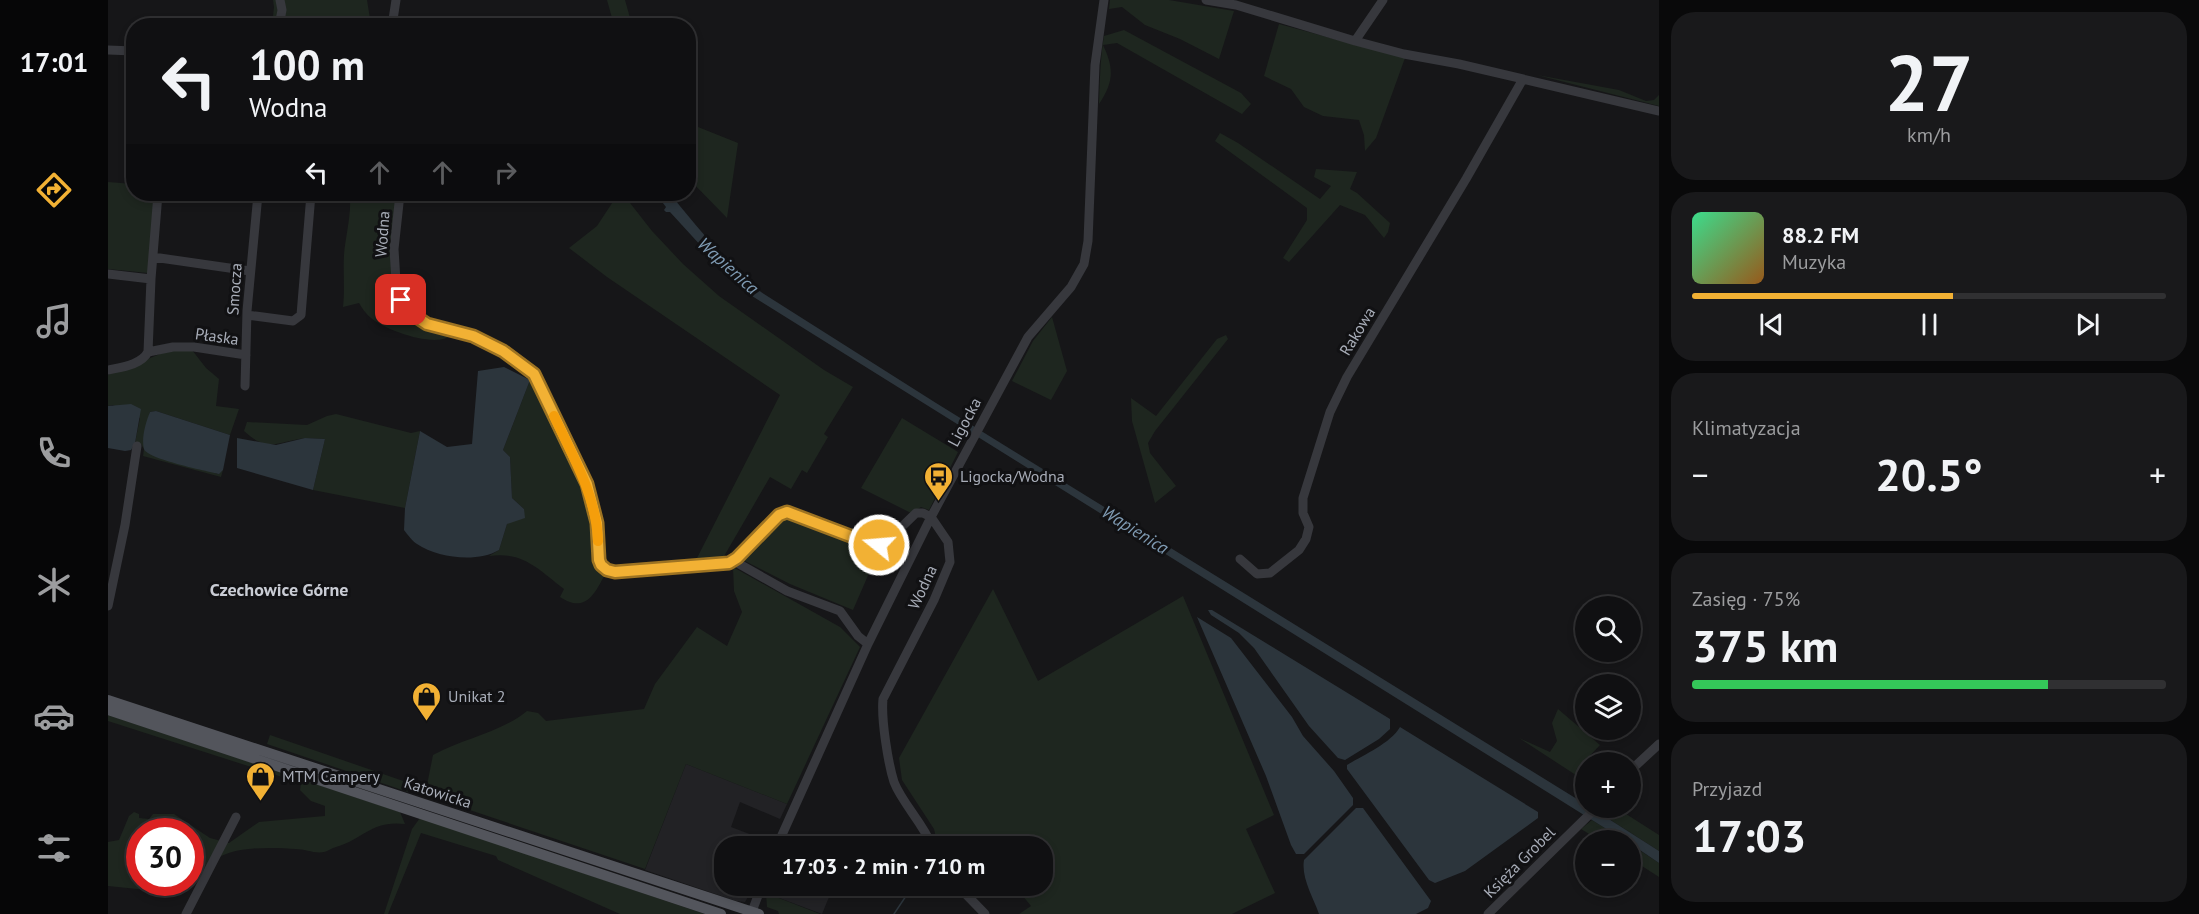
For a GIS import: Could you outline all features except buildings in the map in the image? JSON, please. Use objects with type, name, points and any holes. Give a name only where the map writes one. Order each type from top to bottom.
[{"type":"main road","name":"Katowicka","points":[[108,700],[754,913]]},
{"type":"main road","name":"Katowicka","points":[[108,710],[721,914]]},
{"type":"street","points":[[280,0],[280,18]]},
{"type":"street","points":[[393,18],[396,0]]},
{"type":"street","name":"Ligocka","points":[[782,836],[868,644],[969,445],[1028,337],[1071,287],[1084,264],[1088,241],[1095,65],[1104,0]]},
{"type":"street","points":[[1206,0],[1236,4],[1404,54],[1659,111]]},
{"type":"street","points":[[1355,41],[1383,0]]},
{"type":"street","points":[[108,50],[126,51]]},
{"type":"street","name":"Rakowa","points":[[1240,559],[1257,574],[1270,573],[1299,549],[1306,539],[1309,527],[1303,513],[1303,498],[1318,457],[1330,412],[1347,377],[1523,79]]},
{"type":"street","points":[[148,352],[157,201]]},
{"type":"street","name":"Smocza","points":[[245,386],[247,315],[257,201]]},
{"type":"street","points":[[247,315],[293,321],[301,315],[310,201]]},
{"type":"street","name":"Wodna","points":[[399,201],[394,249],[396,281],[401,300],[415,316],[427,324],[473,336],[503,351],[534,374],[587,484],[597,523],[601,565],[615,572],[650,571],[734,561]]},
{"type":"street","points":[[153,257],[250,271]]},
{"type":"street","points":[[108,274],[151,279]]},
{"type":"street","name":"Płaska","points":[[108,370],[140,360],[148,352],[174,347],[194,347],[246,355]]},
{"type":"street","points":[[108,606],[125,525],[137,446]]},
{"type":"street","points":[[868,644],[858,636],[840,611],[787,591],[734,561],[779,515],[787,512],[879,545],[886,542],[916,513],[923,513],[931,517]]},
{"type":"street","name":"Wodna","points":[[928,836],[895,783],[882,715],[883,699],[934,600],[950,562],[948,542],[931,517]]},
{"type":"street","points":[[1641,761],[1659,744]]},
{"type":"street","points":[[186,914],[236,817]]},
{"type":"street","name":"Księża Grobel","points":[[1488,914],[1585,818]]},
{"type":"street","points":[[754,913],[759,896]]},
{"type":"street","points":[[968,896],[985,914]]},
{"type":"shaded area","points":[[273,0],[367,0],[370,18],[273,18]]},
{"type":"shaded area","points":[[607,0],[625,0],[630,18],[612,18]]},
{"type":"shaded area","points":[[1110,0],[1169,0],[1234,11],[1219,59],[1180,39],[1145,25],[1122,7],[1109,9]]},
{"type":"shaded area","points":[[1279,24],[1405,58],[1376,138],[1365,151],[1364,135],[1359,120],[1323,116],[1304,107],[1291,89],[1264,76]]},
{"type":"shaded area","points":[[1124,30],[1241,93],[1251,104],[1242,114],[1117,43],[1103,45],[1111,68],[1111,75],[1099,104],[1101,62],[1104,36]]},
{"type":"shaded area","points":[[1537,75],[1619,90],[1646,101],[1654,100],[1659,95],[1659,106]]},
{"type":"shaded area","points":[[696,126],[738,143],[727,218],[696,186]]},
{"type":"shaded area","points":[[1220,133],[1320,199],[1331,186],[1314,177],[1316,169],[1357,172],[1350,189],[1390,223],[1388,232],[1384,238],[1365,215],[1340,205],[1289,262],[1283,258],[1307,220],[1307,208],[1215,141]]},
{"type":"shaded area","points":[[108,182],[126,183],[126,201],[154,201],[148,273],[108,269]]},
{"type":"shaded area","points":[[350,201],[398,201],[392,282],[427,328],[451,335],[435,340],[411,336],[378,323],[367,315],[359,303],[343,307],[344,255]]},
{"type":"shaded area","points":[[613,201],[628,201],[652,231],[683,264],[719,296],[824,370],[853,387],[824,434],[828,437],[807,473],[802,470],[791,489],[770,477],[723,558],[696,560],[780,395],[607,277],[569,248],[597,226]]},
{"type":"shaded area","points":[[1052,317],[1067,371],[1051,400],[1012,381],[1033,341]]},
{"type":"shaded area","points":[[1226,335],[1228,339],[1148,443],[1150,453],[1176,486],[1155,503],[1132,421],[1131,398],[1156,416],[1217,339]]},
{"type":"shaded area","points":[[170,350],[192,350],[206,368],[219,379],[216,406],[239,409],[230,435],[156,411],[150,412],[144,449],[141,444],[135,443],[140,418],[113,405],[108,406],[108,375]]},
{"type":"shaded area","points":[[530,380],[582,485],[593,526],[595,561],[597,568],[604,576],[592,596],[582,603],[568,602],[560,597],[564,589],[530,563],[511,556],[489,556],[499,550],[507,524],[524,509],[512,498],[510,457],[503,450]]},
{"type":"shaded area","points":[[336,414],[411,433],[420,431],[405,508],[313,490],[325,439],[306,438],[267,444],[244,431],[247,422],[307,425]]},
{"type":"shaded area","points":[[902,418],[958,452],[929,510],[921,507],[911,513],[861,488]]},
{"type":"shaded area","points":[[144,449],[218,474],[223,470],[221,477],[143,456]]},
{"type":"shaded area","points":[[788,517],[880,548],[853,610],[790,584],[741,559],[782,518]]},
{"type":"shaded area","points":[[733,567],[840,627],[860,647],[787,804],[686,764],[645,869],[425,795],[433,755],[505,725],[527,711],[538,713],[546,721],[644,709],[655,684],[697,627],[727,646],[742,612],[734,591]]},
{"type":"shaded area","points":[[993,589],[1038,681],[1183,596],[1274,815],[1246,829],[1275,893],[1232,914],[1019,914],[1031,906],[1023,896],[1053,896],[1053,836],[936,836],[934,829],[902,780],[899,758]]},
{"type":"shaded area","points":[[1558,709],[1575,724],[1575,740],[1594,740],[1600,745],[1593,752],[1575,752],[1575,774],[1519,738],[1550,752],[1557,741],[1552,723]]},
{"type":"shaded area","points":[[108,715],[400,812],[405,824],[394,823],[376,827],[324,852],[257,848],[228,853],[216,859],[207,867],[204,874],[204,834],[229,843],[259,822],[325,816],[325,806],[311,801],[300,790],[301,783],[108,721]]},
{"type":"shaded area","points":[[270,735],[412,784],[408,792],[267,744]]},
{"type":"shaded area","points":[[686,764],[787,804],[780,819],[740,802],[731,827],[755,836],[714,836],[714,894],[645,870]]},
{"type":"shaded area","points":[[134,812],[139,814],[139,818],[128,818]]},
{"type":"shaded area","points":[[153,814],[174,814],[180,818],[150,818]]},
{"type":"shaded area","points":[[420,818],[705,914],[620,914],[498,860],[496,856],[421,833],[388,914],[384,914],[412,829]]},
{"type":"shaded area","points":[[1632,818],[1659,835],[1659,851],[1641,839],[1641,830],[1626,830],[1609,819]]},
{"type":"shaded area","points":[[1592,820],[1608,830],[1583,830],[1581,829]]},
{"type":"shaded area","points":[[126,823],[126,888],[108,886],[108,842],[119,840]]},
{"type":"shaded area","points":[[1641,851],[1659,863],[1659,877],[1641,865]]},
{"type":"shaded area","points":[[721,896],[749,896],[745,902]]},
{"type":"shaded area","points":[[766,896],[774,896],[820,914],[779,914],[778,911],[767,907]]},
{"type":"shaded area","points":[[774,896],[829,896],[822,914]]},
{"type":"water","name":"Wapienica","points":[[661,201],[676,201],[725,258],[761,292],[936,403],[1575,798],[1575,809],[752,296],[724,271],[670,212],[664,210],[666,207]]},
{"type":"water","points":[[504,367],[530,380],[503,450],[510,457],[512,498],[524,509],[525,518],[507,524],[499,550],[490,554],[469,558],[436,553],[417,544],[404,530],[405,508],[420,431],[447,447],[472,444],[478,371]]},
{"type":"water","points":[[131,404],[141,409],[135,443],[131,450],[108,448],[108,406]]},
{"type":"water","points":[[156,411],[230,435],[223,470],[219,474],[166,461],[148,453],[143,445],[144,430],[150,412]]},
{"type":"water","points":[[237,438],[276,445],[305,438],[325,439],[313,490],[237,468]]},
{"type":"water","points":[[1208,610],[1212,610],[1390,719],[1390,729],[1379,739],[1345,760],[1338,758],[1309,726],[1254,648],[1239,633],[1211,615]]},
{"type":"water","points":[[1197,617],[1231,638],[1292,717],[1303,736],[1334,771],[1353,798],[1353,805],[1304,854],[1296,854],[1291,845],[1266,776]]},
{"type":"water","points":[[1400,727],[1538,812],[1538,818],[1465,871],[1435,883],[1429,880],[1347,769],[1347,765],[1390,739]]},
{"type":"water","points":[[1356,808],[1363,808],[1431,901],[1428,908],[1416,914],[1319,914],[1306,881],[1304,860]]},
{"type":"water","points":[[1589,818],[1607,818],[1626,830],[1608,830]]},
{"type":"water","points":[[1641,840],[1659,851],[1659,863],[1641,851]]},
{"type":"waterway","points":[[894,914],[906,896]]},
{"type":"slow traffic","points":[[554,416],[587,484],[597,523],[598,541]]},
{"type":"place","name":"Ligocka/Wodna","points":[[939,502]]},
{"type":"place","name":"Unikat 2","points":[[427,722]]},
{"type":"place","name":"MTM Campery","points":[[261,802]]},
{"type":"district","name":"Czechowice Górne","points":[[279,590]]},
{"type":"route","points":[[401,300],[415,316],[427,324],[473,336],[503,351],[534,374],[587,484],[597,523],[599,560],[607,570],[615,572],[650,571],[729,563],[734,561],[779,515],[787,512],[879,545]]}]
